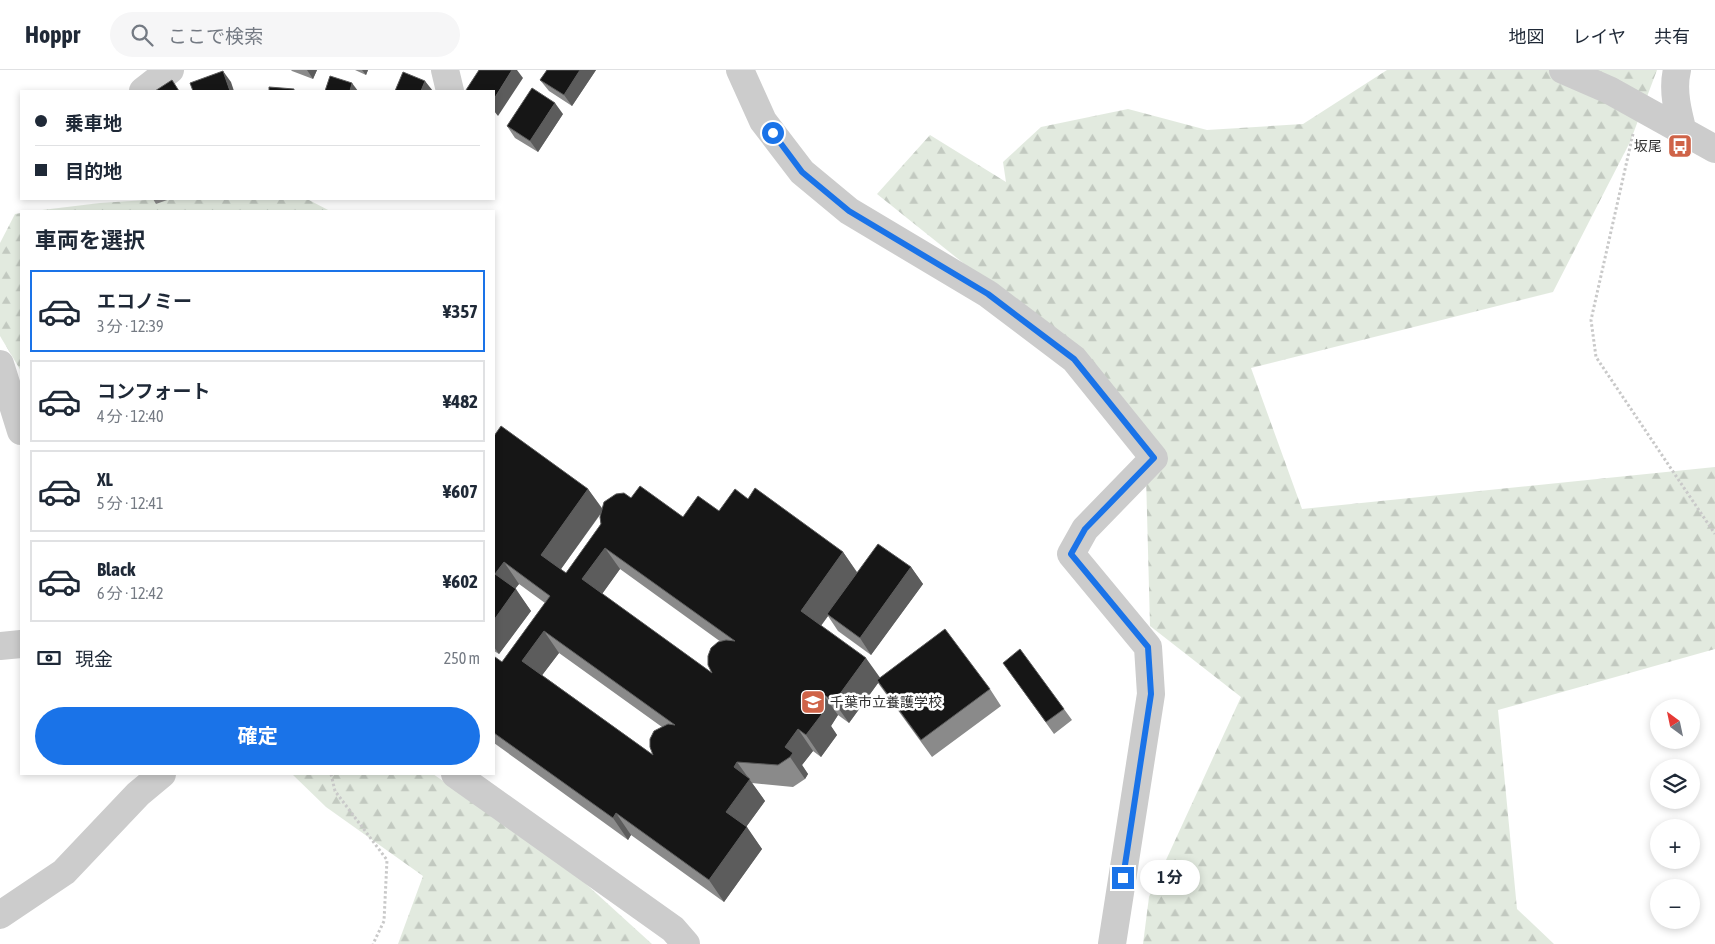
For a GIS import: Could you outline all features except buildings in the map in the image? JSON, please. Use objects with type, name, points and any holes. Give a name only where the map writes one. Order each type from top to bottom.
[{"type":"street","points":[[144,90],[170,70]]},
{"type":"street","points":[[445,70],[450,90]]},
{"type":"street","points":[[740,70],[763,120],[802,172],[849,211],[988,294],[1074,359],[1154,458],[1085,529],[1071,554],[1148,647],[1151,694],[1112,944]]},
{"type":"street","points":[[1563,70],[1609,90],[1641,110],[1715,149]]},
{"type":"street","points":[[1677,70],[1675,78],[1677,110],[1683,132]]},
{"type":"street","points":[[0,364],[14,402],[20,427]]},
{"type":"street","points":[[0,646],[20,644]]},
{"type":"street","points":[[0,915],[64,872],[138,794],[161,775]]},
{"type":"street","points":[[456,775],[673,929],[686,944]]},
{"type":"path","points":[[1641,110],[1630,142],[1591,320],[1596,357],[1715,534]]},
{"type":"path","points":[[331,775],[335,791],[387,860],[384,921],[373,944]]},
{"type":"green space","points":[[1387,70],[1657,70],[1630,142],[1553,292],[1251,368],[1302,509],[1715,467],[1715,649],[1498,710],[1517,909],[1554,944],[1143,944],[1149,897],[1241,697],[1150,626],[1145,438],[1083,359],[877,194],[930,135],[1006,182],[1003,162],[1041,127],[1128,109],[1207,130],[1303,124]]},
{"type":"green space","points":[[146,200],[309,200],[328,210],[42,210]]},
{"type":"green space","points":[[20,213],[20,369],[0,336],[0,243],[15,214]]},
{"type":"green space","points":[[293,775],[434,775],[564,864],[652,944],[398,944],[423,876],[326,807]]},
{"type":"place","name":"坂尾","points":[[1680,146]]},
{"type":"place","name":"千葉市立養護学校","points":[[813,702]]},
{"type":"route","points":[[773,133],[802,172],[849,211],[988,294],[1074,359],[1154,458],[1085,529],[1071,554],[1148,647],[1151,694],[1123,878]]}]
